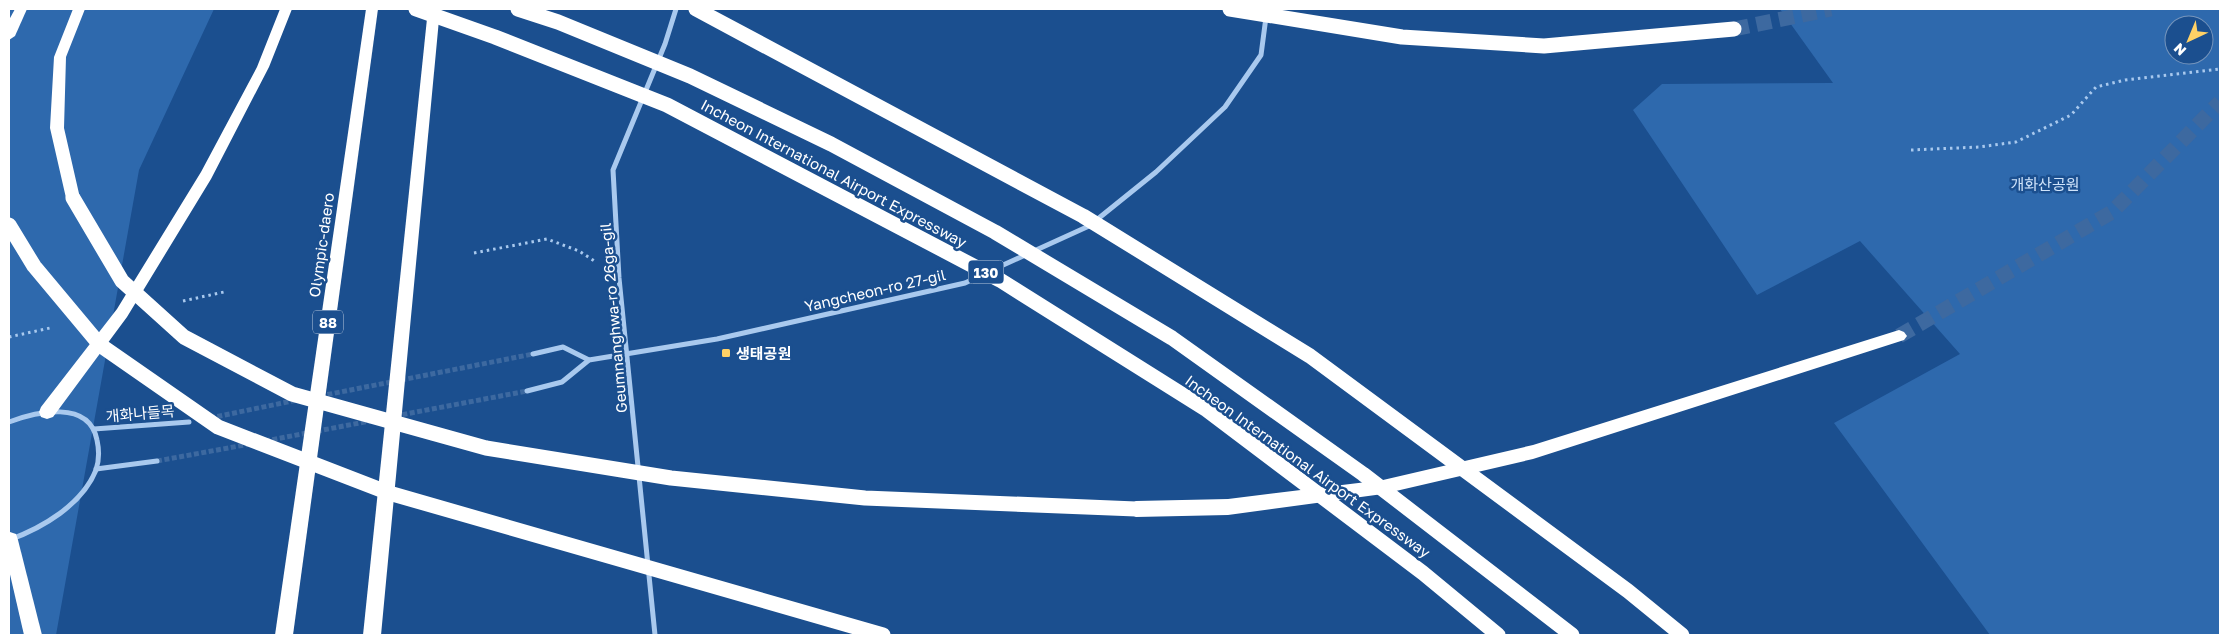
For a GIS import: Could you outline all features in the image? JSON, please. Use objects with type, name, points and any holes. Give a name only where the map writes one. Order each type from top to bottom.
[{"type":"highway","points":[[9,36],[21,9]]},
{"type":"highway","points":[[78,9],[60,57],[57,128],[73,198],[122,281],[184,337],[292,394],[486,448],[671,478],[865,498],[1136,509],[1228,507],[1383,487],[1532,452],[1899,336]]},
{"type":"highway","points":[[47,412],[122,313],[206,174],[263,67],[286,9]]},
{"type":"highway","name":"Olympic-daero","points":[[284,635],[372,9]]},
{"type":"highway","name":"Incheon International Airport Expressway","points":[[416,9],[494,37],[666,105],[1000,280],[1207,410],[1423,573],[1498,635]]},
{"type":"highway","points":[[372,635],[434,9]]},
{"type":"highway","name":"Incheon International Airport Expressway","points":[[518,9],[558,22],[690,76],[832,144],[995,232],[1172,338],[1363,474],[1572,635]]},
{"type":"highway","points":[[696,9],[1083,216],[1310,356],[1628,591],[1682,635]]},
{"type":"highway","points":[[1230,9],[1402,37],[1544,46],[1734,29]]},
{"type":"highway","points":[[9,225],[34,266],[100,345],[218,427],[390,493],[883,635]]},
{"type":"highway","points":[[10,540],[33,635]]},
{"type":"street","name":"Geumnanghwa-ro 26ga-gil","points":[[655,635],[619,278],[613,170],[665,44],[676,9]]},
{"type":"street","name":"Yangcheon-ro 27-gil","points":[[589,360],[717,339],[965,283],[1089,226],[1156,172],[1225,106],[1261,55],[1267,9]]},
{"type":"street","points":[[527,392],[562,382],[589,360],[562,347],[533,354]]},
{"type":"street","points":[[9,422],[25,416],[47,412],[67,413],[83,419],[94,429],[99,444],[96,469],[76,498],[57,516],[35,530],[10,540]]},
{"type":"street","name":"개화나들목","points":[[94,429],[189,422]]},
{"type":"street","points":[[96,469],[157,461]]},
{"type":"path","points":[[1911,150],[1979,147],[2016,142],[2071,115],[2096,87],[2125,80],[2220,69]]},
{"type":"path","points":[[474,253],[547,239],[578,251],[619,278]]},
{"type":"green space","points":[[9,9],[214,9],[139,170],[56,635],[9,635]]},
{"type":"green space","name":"개화산공원","points":[[1780,9],[2220,9],[2220,635],[1990,635],[1834,423],[1960,354],[1860,241],[1757,295],[1633,110],[1662,84],[1833,83]]},
{"type":"tunnel","points":[[1734,29],[1831,9]]},
{"type":"tunnel","points":[[1899,336],[2112,212],[2220,102]]},
{"type":"tunnel","points":[[320,396],[533,354]]},
{"type":"tunnel","points":[[395,416],[527,391]]},
{"type":"tunnel","points":[[210,418],[297,400]]},
{"type":"tunnel","points":[[265,441],[370,421]]},
{"type":"tunnel","points":[[157,461],[250,444]]},
{"type":"place","name":"생태공원","points":[[726,353]]}]
